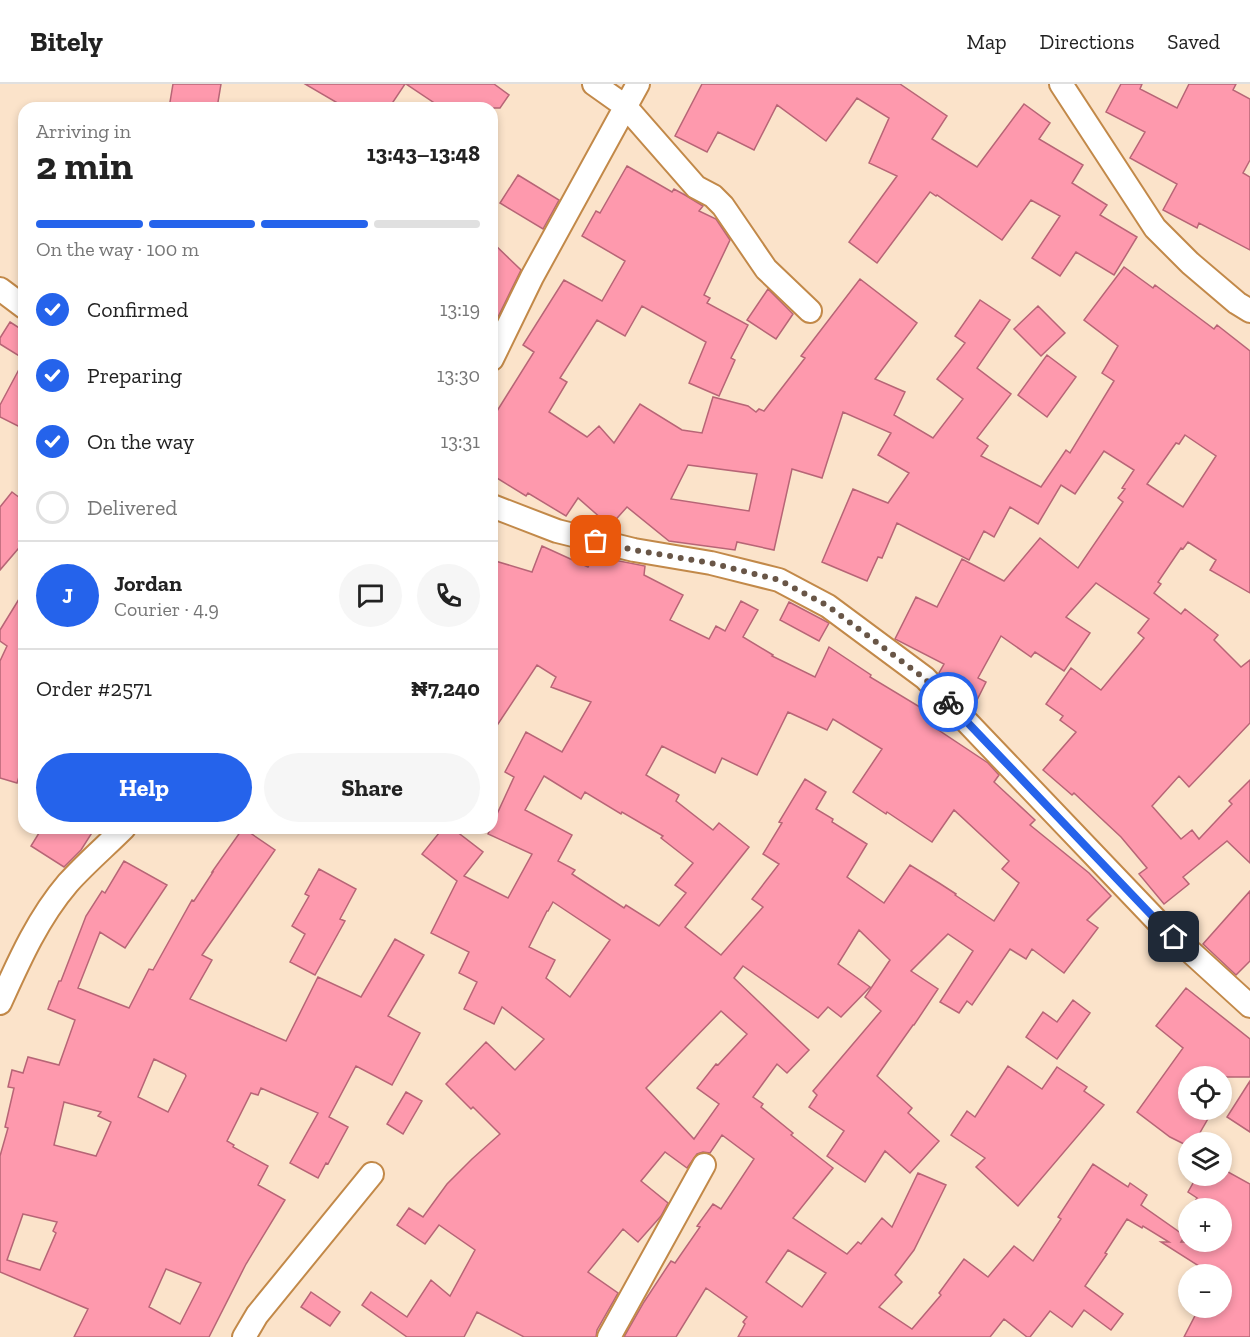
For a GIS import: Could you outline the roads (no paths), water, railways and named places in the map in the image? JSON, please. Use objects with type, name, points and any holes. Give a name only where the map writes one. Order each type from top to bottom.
[{"type":"street","points":[[594,84],[625,106],[696,187],[713,196],[723,206],[766,269],[810,311]]},
{"type":"street","points":[[498,347],[532,277],[638,84]]},
{"type":"street","points":[[1061,84],[1155,228],[1190,263],[1250,311]]},
{"type":"street","points":[[0,289],[18,302]]},
{"type":"street","points":[[498,508],[556,531],[634,550],[711,563],[779,580],[828,606],[924,678],[1159,923],[1250,1006]]},
{"type":"street","points":[[0,1003],[20,958],[40,922],[68,884],[118,834]]},
{"type":"street","points":[[609,1337],[704,1165]]},
{"type":"street","points":[[244,1337],[257,1315],[372,1174]]}]
